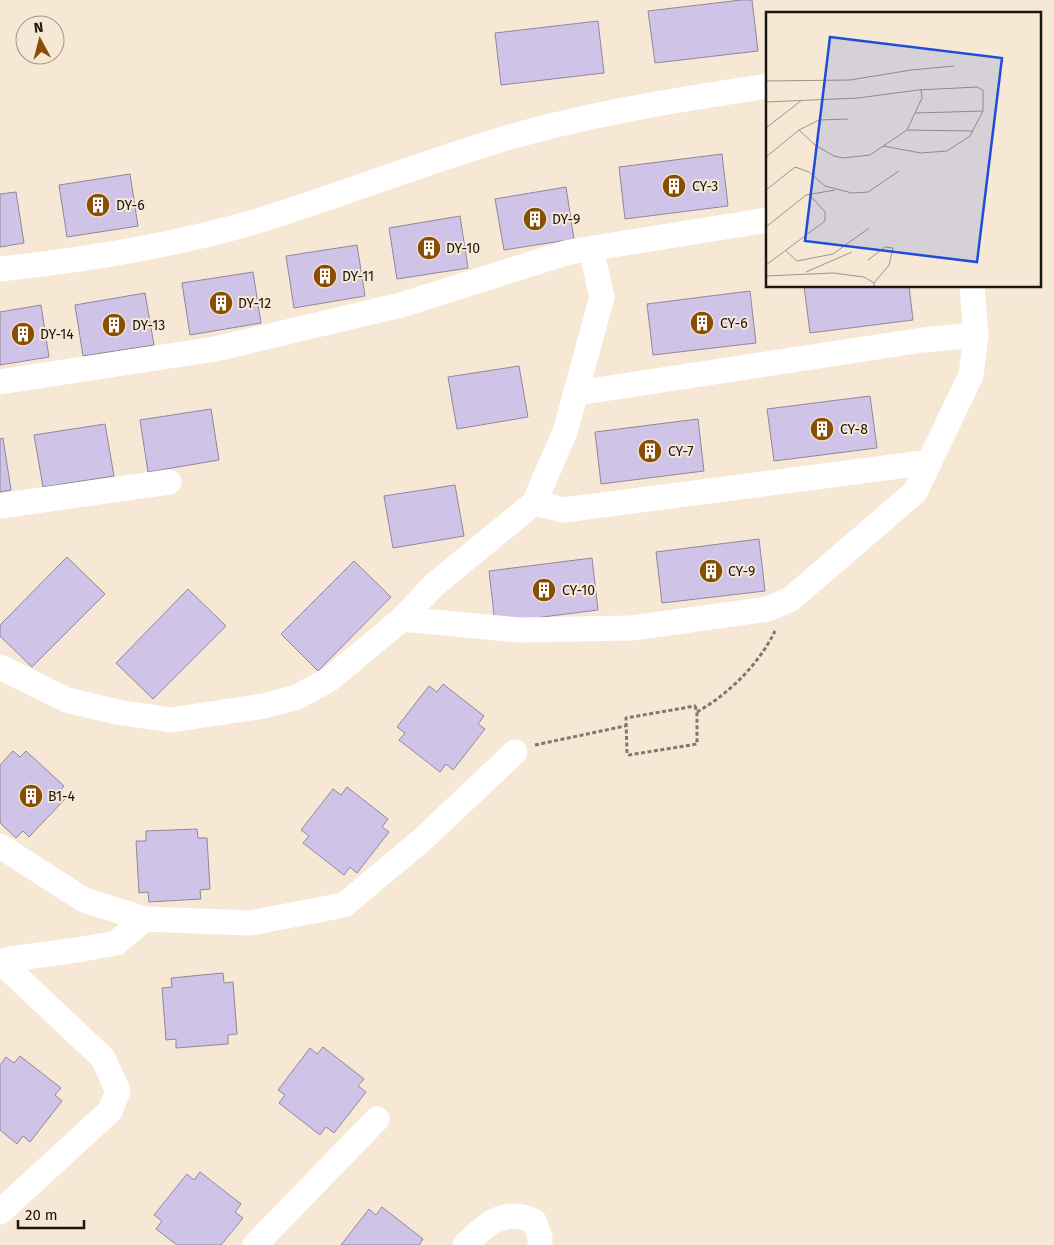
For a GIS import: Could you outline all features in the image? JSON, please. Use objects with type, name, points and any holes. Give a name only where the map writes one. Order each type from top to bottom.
[{"type":"street","points":[[0,269],[155,246],[190,238],[254,222],[513,136],[656,104],[766,86]]},
{"type":"street","points":[[0,382],[215,349],[402,305],[569,252],[766,220]]},
{"type":"street","points":[[0,667],[67,700],[116,712],[171,720],[264,706],[297,697],[330,679],[402,619],[434,585],[534,503],[565,432],[602,297],[591,249]]},
{"type":"street","points":[[402,619],[519,630],[632,628],[768,609],[791,599],[809,586],[915,492],[971,375],[976,335],[972,288]]},
{"type":"street","points":[[577,393],[923,340],[976,335]]},
{"type":"street","points":[[534,503],[564,510],[930,462]]},
{"type":"street","points":[[0,506],[169,482]]},
{"type":"street","points":[[0,846],[84,900],[144,919],[250,923],[344,905],[423,839],[515,752]]},
{"type":"street","points":[[0,1212],[110,1111],[118,1091],[103,1058],[0,962],[11,958],[78,950],[116,942],[144,919]]},
{"type":"street","points":[[255,1245],[377,1119]]},
{"type":"street","points":[[465,1245],[489,1222],[520,1214],[534,1221],[540,1237],[540,1245]]},
{"type":"path","points":[[697,712],[727,692],[753,664],[777,626],[779,604]]},
{"type":"path","points":[[695,706],[697,712],[697,744],[629,755],[626,750],[626,718],[695,706]]},
{"type":"path","points":[[515,752],[534,745],[625,726]]},
{"type":"building","points":[[752,0],[758,51],[655,63],[648,11]]},
{"type":"building","points":[[598,21],[604,73],[501,85],[495,33]]},
{"type":"building","name":"CY-3","points":[[722,154],[728,206],[625,219],[619,167]]},
{"type":"building","name":"DY-6","points":[[130,174],[138,226],[67,237],[59,185]]},
{"type":"building","name":"DY-9","points":[[566,187],[574,239],[504,250],[495,199]]},
{"type":"building","points":[[16,192],[24,243],[0,247],[0,194]]},
{"type":"building","name":"DY-10","points":[[460,216],[468,268],[397,279],[389,228]]},
{"type":"building","name":"DY-11","points":[[357,245],[365,296],[294,308],[286,256]]},
{"type":"building","name":"DY-12","points":[[253,272],[261,323],[190,335],[182,283]]},
{"type":"building","points":[[804,288],[909,288],[913,320],[810,333]]},
{"type":"building","name":"CY-6","points":[[750,291],[756,343],[653,355],[647,304]]},
{"type":"building","name":"DY-13","points":[[145,293],[154,345],[83,356],[75,305]]},
{"type":"building","name":"DY-14","points":[[41,305],[49,357],[0,365],[0,312]]},
{"type":"building","points":[[519,366],[528,417],[457,429],[448,377]]},
{"type":"building","name":"CY-8","points":[[870,396],[877,448],[774,461],[767,409]]},
{"type":"building","points":[[211,409],[219,460],[148,472],[140,420]]},
{"type":"building","name":"CY-7","points":[[698,419],[704,471],[601,484],[595,432]]},
{"type":"building","points":[[105,424],[114,476],[43,487],[34,435]]},
{"type":"building","points":[[3,438],[11,490],[0,492],[0,439]]},
{"type":"building","points":[[455,485],[464,536],[393,548],[384,496]]},
{"type":"building","name":"CY-9","points":[[759,539],[765,591],[662,603],[656,552]]},
{"type":"building","points":[[67,557],[105,594],[32,667],[0,636],[0,625]]},
{"type":"building","name":"CY-10","points":[[592,558],[598,610],[495,623],[489,571]]},
{"type":"building","points":[[354,561],[391,597],[318,671],[281,634]]},
{"type":"building","points":[[188,589],[226,626],[153,699],[116,663]]},
{"type":"building","points":[[443,684],[484,716],[478,724],[485,729],[453,770],[446,764],[440,772],[399,740],[405,733],[397,727],[429,686],[437,692]]},
{"type":"building","name":"B1-4","points":[[13,751],[20,757],[26,751],[64,786],[58,793],[65,799],[29,837],[23,831],[16,838],[0,823],[0,765]]},
{"type":"building","points":[[347,787],[388,819],[382,827],[389,832],[357,873],[350,867],[344,875],[303,843],[309,836],[301,830],[333,789],[341,795]]},
{"type":"building","points":[[197,829],[198,838],[207,838],[210,889],[200,890],[201,899],[149,902],[148,892],[139,893],[136,841],[146,841],[146,831]]},
{"type":"building","points":[[223,973],[224,983],[233,982],[237,1034],[228,1035],[228,1044],[176,1048],[176,1039],[166,1040],[162,988],[172,987],[171,978]]},
{"type":"building","points":[[323,1047],[364,1079],[358,1086],[366,1092],[334,1133],[326,1127],[320,1135],[279,1103],[285,1095],[278,1090],[310,1048],[317,1054]]},
{"type":"building","points":[[20,1056],[61,1088],[55,1095],[62,1101],[30,1142],[23,1136],[17,1144],[0,1130],[0,1065],[6,1057],[14,1063]]},
{"type":"building","points":[[200,1172],[241,1204],[235,1212],[243,1218],[221,1245],[177,1245],[156,1229],[162,1221],[154,1215],[187,1174],[194,1180]]},
{"type":"building","points":[[382,1207],[423,1239],[419,1245],[341,1245],[369,1209],[376,1215]]},
{"type":"place","name":"CY-3","points":[[674,186]]},
{"type":"place","name":"DY-6","points":[[98,205]]},
{"type":"place","name":"DY-9","points":[[535,219]]},
{"type":"place","name":"DY-10","points":[[429,248]]},
{"type":"place","name":"DY-11","points":[[325,276]]},
{"type":"place","name":"DY-12","points":[[221,303]]},
{"type":"place","name":"CY-6","points":[[702,323]]},
{"type":"place","name":"DY-13","points":[[114,325]]},
{"type":"place","name":"DY-14","points":[[23,334]]},
{"type":"place","name":"CY-8","points":[[822,429]]},
{"type":"place","name":"CY-7","points":[[650,451]]},
{"type":"place","name":"CY-9","points":[[711,571]]},
{"type":"place","name":"CY-10","points":[[544,590]]},
{"type":"place","name":"B1-4","points":[[31,796]]}]
